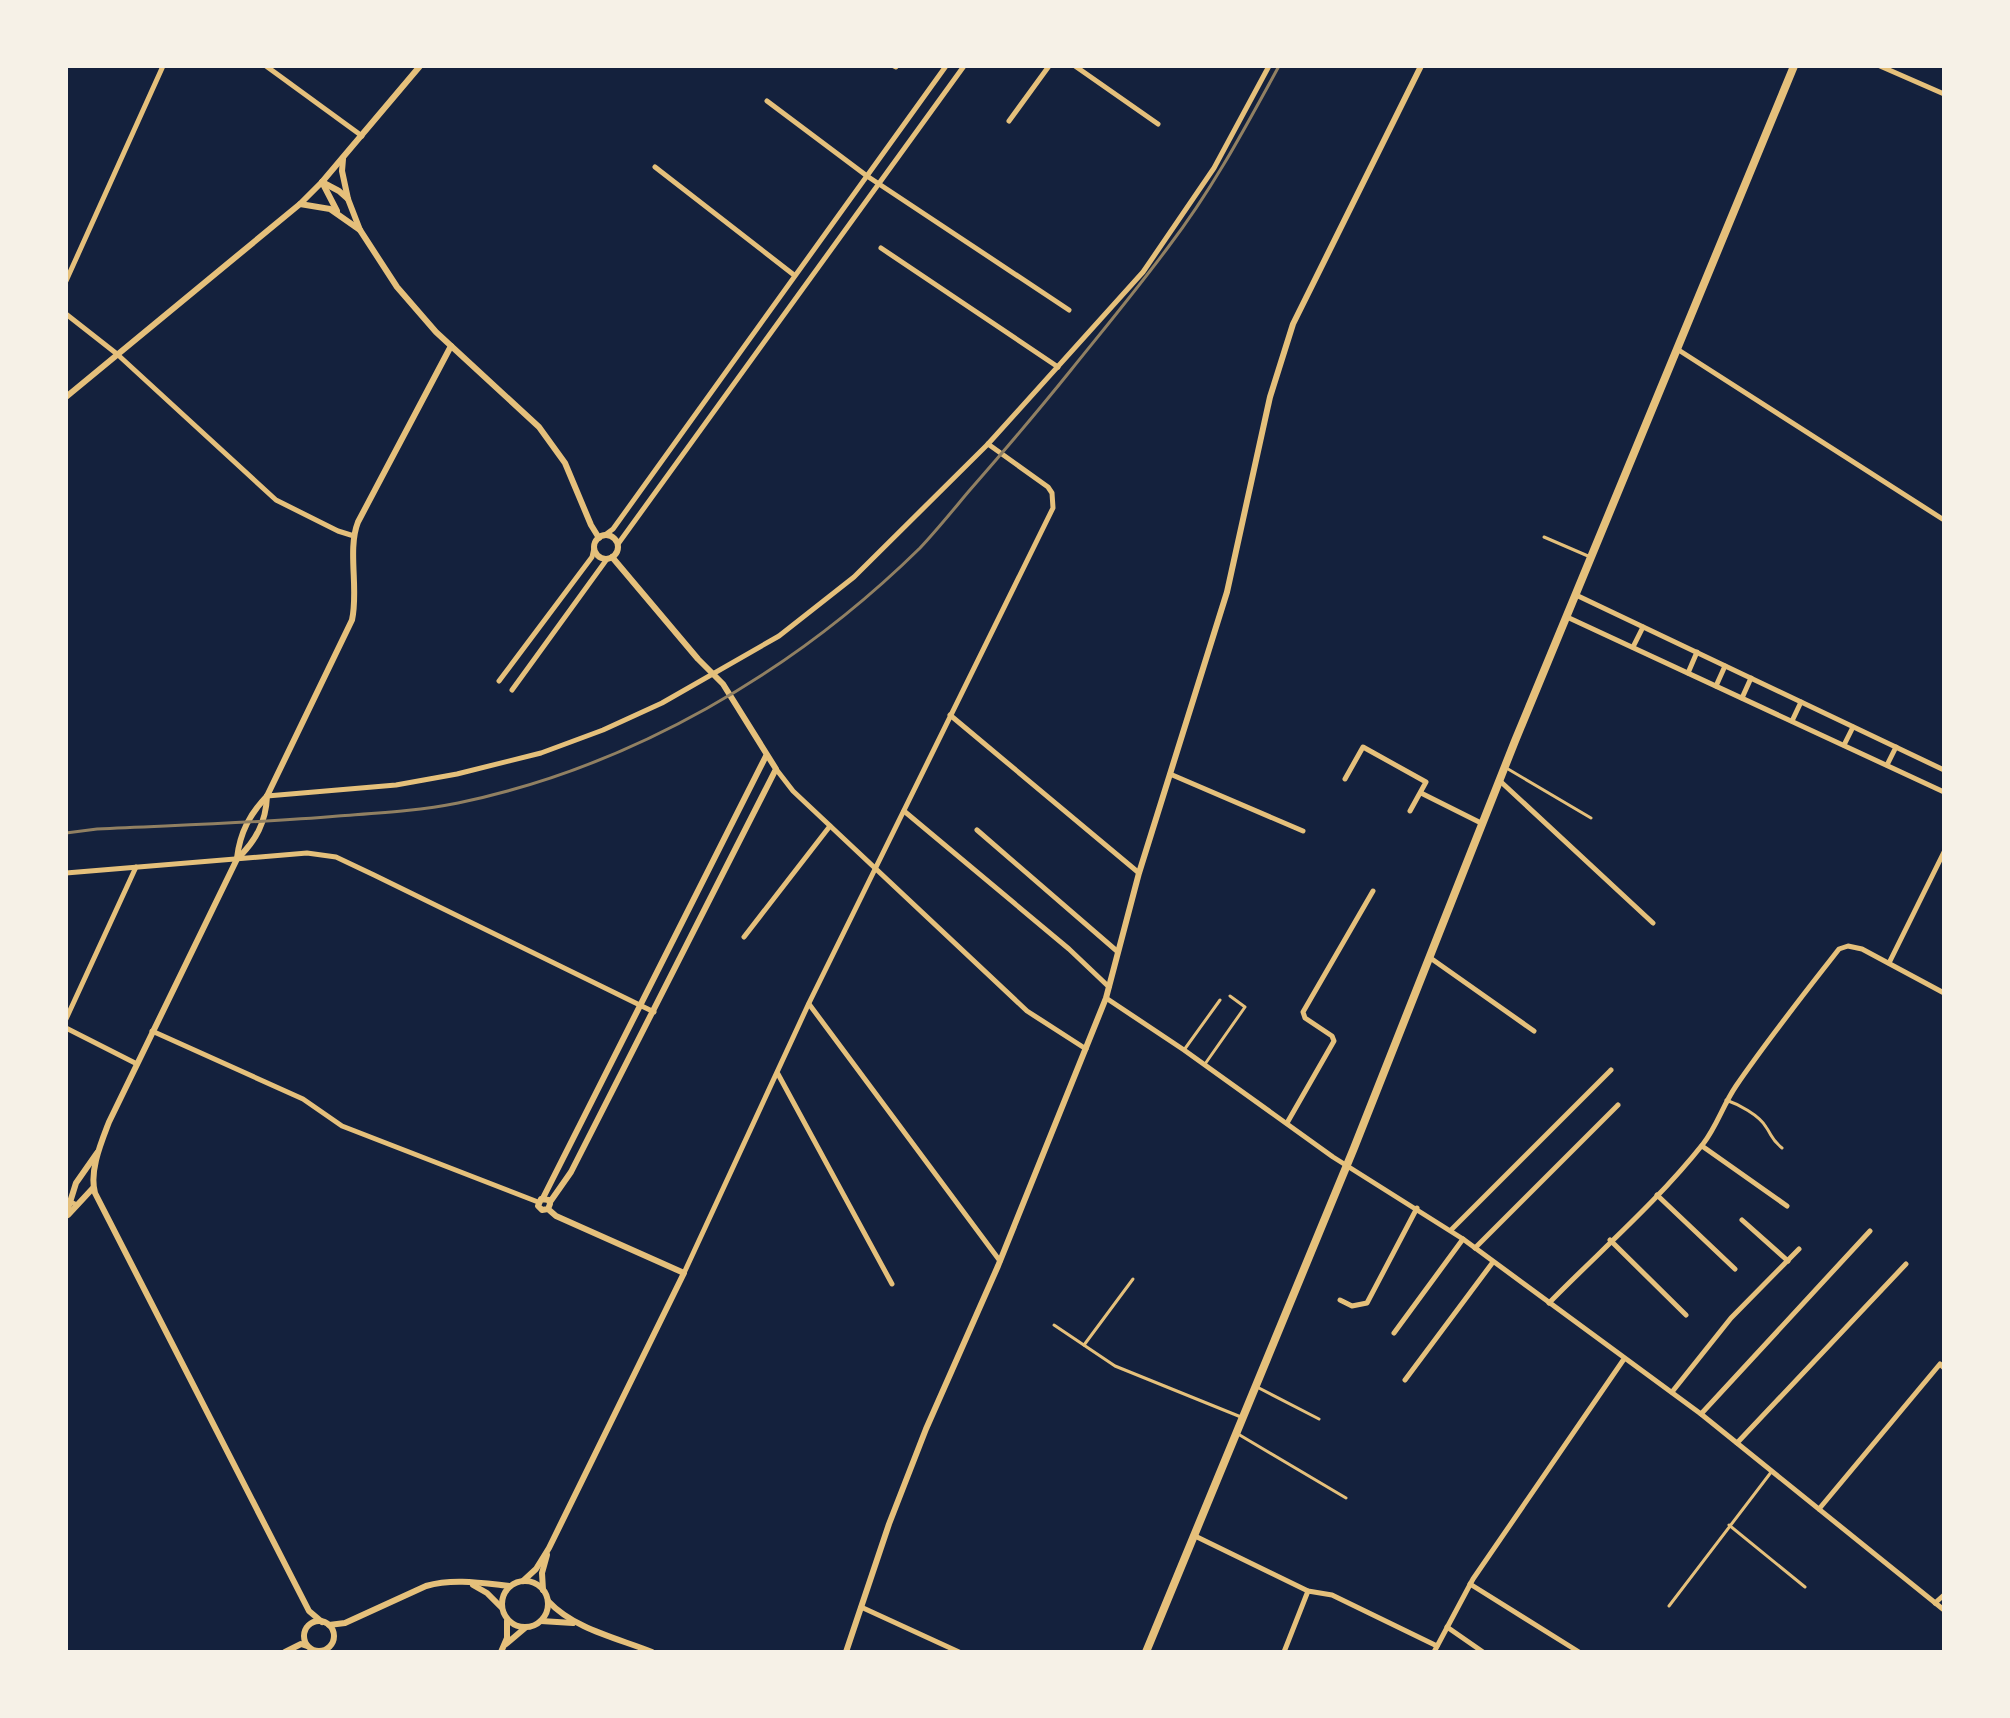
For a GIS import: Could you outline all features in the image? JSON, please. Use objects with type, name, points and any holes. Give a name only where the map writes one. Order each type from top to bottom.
[{"type":"main road","points":[[1146,1652],[1347,1164],[1481,823],[1794,66]]},
{"type":"street","points":[[66,281],[69,266],[163,66]]},
{"type":"street","points":[[266,66],[362,136]]},
{"type":"street","points":[[66,397],[300,204],[420,66]]},
{"type":"street","points":[[499,681],[592,557],[602,536],[612,530],[946,66]]},
{"type":"street","points":[[512,690],[617,552],[618,544],[964,66]]},
{"type":"street","points":[[1009,121],[1049,66]]},
{"type":"street","points":[[1075,66],[1158,124]]},
{"type":"street","points":[[267,796],[396,785],[517,759],[603,730],[662,703],[779,636],[854,577],[988,444],[1143,272],[1214,168],[1269,66]]},
{"type":"street","points":[[846,1652],[889,1524],[926,1429],[1000,1261],[1106,998],[1139,873],[1227,592],[1270,397],[1293,324],[1421,66]]},
{"type":"street","points":[[1880,66],[1944,94]]},
{"type":"street","points":[[767,101],[867,176],[1069,310]]},
{"type":"street","points":[[344,157],[342,171],[348,199],[360,230],[407,301],[545,433],[573,478],[591,525],[602,536],[614,538],[618,544]]},
{"type":"street","points":[[655,167],[794,275]]},
{"type":"street","points":[[322,182],[348,199]]},
{"type":"street","points":[[322,182],[340,214]]},
{"type":"street","points":[[300,204],[320,206],[340,214],[360,230]]},
{"type":"street","points":[[881,248],[1058,367]]},
{"type":"street","points":[[66,314],[117,354],[276,500],[354,536]]},
{"type":"street","points":[[66,1216],[80,1179],[99,1150],[152,1031],[237,859],[239,843],[250,814],[267,796],[352,620],[356,604],[354,536],[358,522],[451,346]]},
{"type":"street","points":[[1676,348],[1944,520]]},
{"type":"street","points":[[501,1607],[504,1591],[523,1581],[536,1569],[549,1548],[684,1273],[809,1003],[1053,508],[1052,493],[1048,487],[988,444]]},
{"type":"street","points":[[594,548],[600,557],[610,558],[724,686],[766,756],[793,791],[1027,1011],[1087,1050]]},
{"type":"street","points":[[1576,595],[1944,770]]},
{"type":"street","points":[[1567,617],[1944,792]]},
{"type":"street","points":[[1633,647],[1643,627]]},
{"type":"street","points":[[1688,673],[1697,652]]},
{"type":"street","points":[[1716,686],[1725,666]]},
{"type":"street","points":[[1742,698],[1751,678]]},
{"type":"street","points":[[1792,721],[1801,702]]},
{"type":"street","points":[[950,715],[1139,873]]},
{"type":"street","points":[[1844,745],[1853,727]]},
{"type":"street","points":[[1345,779],[1363,747],[1426,782],[1410,811]]},
{"type":"street","points":[[1887,765],[1896,747]]},
{"type":"street","points":[[544,1203],[766,756]]},
{"type":"street","points":[[544,1203],[571,1172],[776,769]]},
{"type":"street","points":[[1170,774],[1303,831]]},
{"type":"street","points":[[1499,780],[1653,923]]},
{"type":"street","points":[[1421,793],[1481,823]]},
{"type":"street","points":[[237,859],[253,844],[266,814],[267,796]]},
{"type":"street","points":[[904,811],[1069,949],[1109,987]]},
{"type":"street","points":[[744,937],[830,826]]},
{"type":"street","points":[[977,830],[1118,952]]},
{"type":"street","points":[[1889,963],[1944,852]]},
{"type":"street","points":[[66,873],[307,853],[336,857],[654,1012]]},
{"type":"street","points":[[66,1019],[136,867]]},
{"type":"street","points":[[1287,1123],[1334,1041],[1332,1036],[1305,1018],[1303,1012],[1373,891]]},
{"type":"street","points":[[1549,1303],[1702,1146],[1715,1127],[1726,1100],[1760,1051],[1839,949],[1848,946],[1862,949],[1944,993]]},
{"type":"street","points":[[1428,957],[1534,1031]]},
{"type":"street","points":[[1106,998],[1205,1064],[1314,1144],[1451,1230],[1701,1414],[1941,1608],[1944,1595]]},
{"type":"street","points":[[809,1003],[1000,1261]]},
{"type":"street","points":[[66,1028],[137,1064]]},
{"type":"street","points":[[152,1031],[303,1099],[342,1126],[544,1203],[556,1216],[684,1273]]},
{"type":"street","points":[[1451,1230],[1611,1070]]},
{"type":"street","points":[[778,1073],[892,1284]]},
{"type":"street","points":[[1475,1248],[1618,1105]]},
{"type":"street","points":[[1702,1146],[1787,1206]]},
{"type":"street","points":[[71,1198],[87,1195],[93,1185],[99,1150]]},
{"type":"street","points":[[80,1179],[86,1178],[93,1185],[309,1611],[310,1624],[288,1651]]},
{"type":"street","points":[[71,1198],[78,1194],[87,1195],[100,1203]]},
{"type":"street","points":[[1657,1195],[1735,1269]]},
{"type":"street","points":[[1340,1300],[1352,1306],[1367,1303],[1417,1208]]},
{"type":"street","points":[[1742,1220],[1788,1261]]},
{"type":"street","points":[[1701,1414],[1870,1231]]},
{"type":"street","points":[[1394,1333],[1463,1239]]},
{"type":"street","points":[[1610,1240],[1686,1315]]},
{"type":"street","points":[[1672,1392],[1731,1318],[1799,1249]]},
{"type":"street","points":[[1405,1380],[1493,1262]]},
{"type":"street","points":[[1737,1443],[1906,1264]]},
{"type":"street","points":[[1193,1535],[1308,1591],[1332,1595],[1435,1649],[1470,1584],[1624,1359]]},
{"type":"street","points":[[1819,1509],[1940,1364],[1944,1368]]},
{"type":"street","points":[[549,1548],[542,1573],[543,1590],[556,1610],[580,1624],[652,1652]]},
{"type":"street","points":[[523,1581],[534,1583],[543,1590]]},
{"type":"street","points":[[310,1624],[345,1623],[426,1586],[445,1582],[510,1586]]},
{"type":"street","points":[[466,1582],[487,1593],[501,1607],[508,1631],[502,1649]]},
{"type":"street","points":[[1470,1584],[1579,1652]]},
{"type":"street","points":[[1284,1652],[1308,1591]]},
{"type":"street","points":[[541,1621],[548,1601]]},
{"type":"street","points":[[861,1607],[959,1652]]},
{"type":"street","points":[[309,1611],[326,1624],[333,1640],[332,1652]]},
{"type":"street","points":[[504,1616],[513,1625],[525,1628]]},
{"type":"street","points":[[502,1649],[525,1628],[541,1621],[580,1624]]},
{"type":"street","points":[[288,1651],[299,1645],[324,1652],[345,1623]]},
{"type":"street","points":[[1447,1627],[1483,1652]]},
{"type":"street","points":[[304,1635],[307,1646]]},
{"type":"lane","points":[[1544,537],[1591,557]]},
{"type":"lane","points":[[1505,767],[1591,818]]},
{"type":"lane","points":[[1205,1064],[1245,1007],[1230,996]]},
{"type":"lane","points":[[1184,1050],[1220,1000]]},
{"type":"lane","points":[[1726,1100],[1737,1104],[1766,1125],[1770,1138],[1782,1148]]},
{"type":"lane","points":[[1084,1345],[1133,1279]]},
{"type":"lane","points":[[1054,1325],[1115,1366],[1241,1417]]},
{"type":"lane","points":[[1254,1385],[1319,1419]]},
{"type":"lane","points":[[1235,1433],[1346,1498]]},
{"type":"lane","points":[[1669,1606],[1772,1471]]},
{"type":"lane","points":[[1729,1525],[1805,1587]]},
{"type":"railway","points":[[66,833],[368,814],[458,803],[522,787],[647,739],[764,674],[819,635],[920,548],[1021,431],[1185,225],[1279,66]]}]
